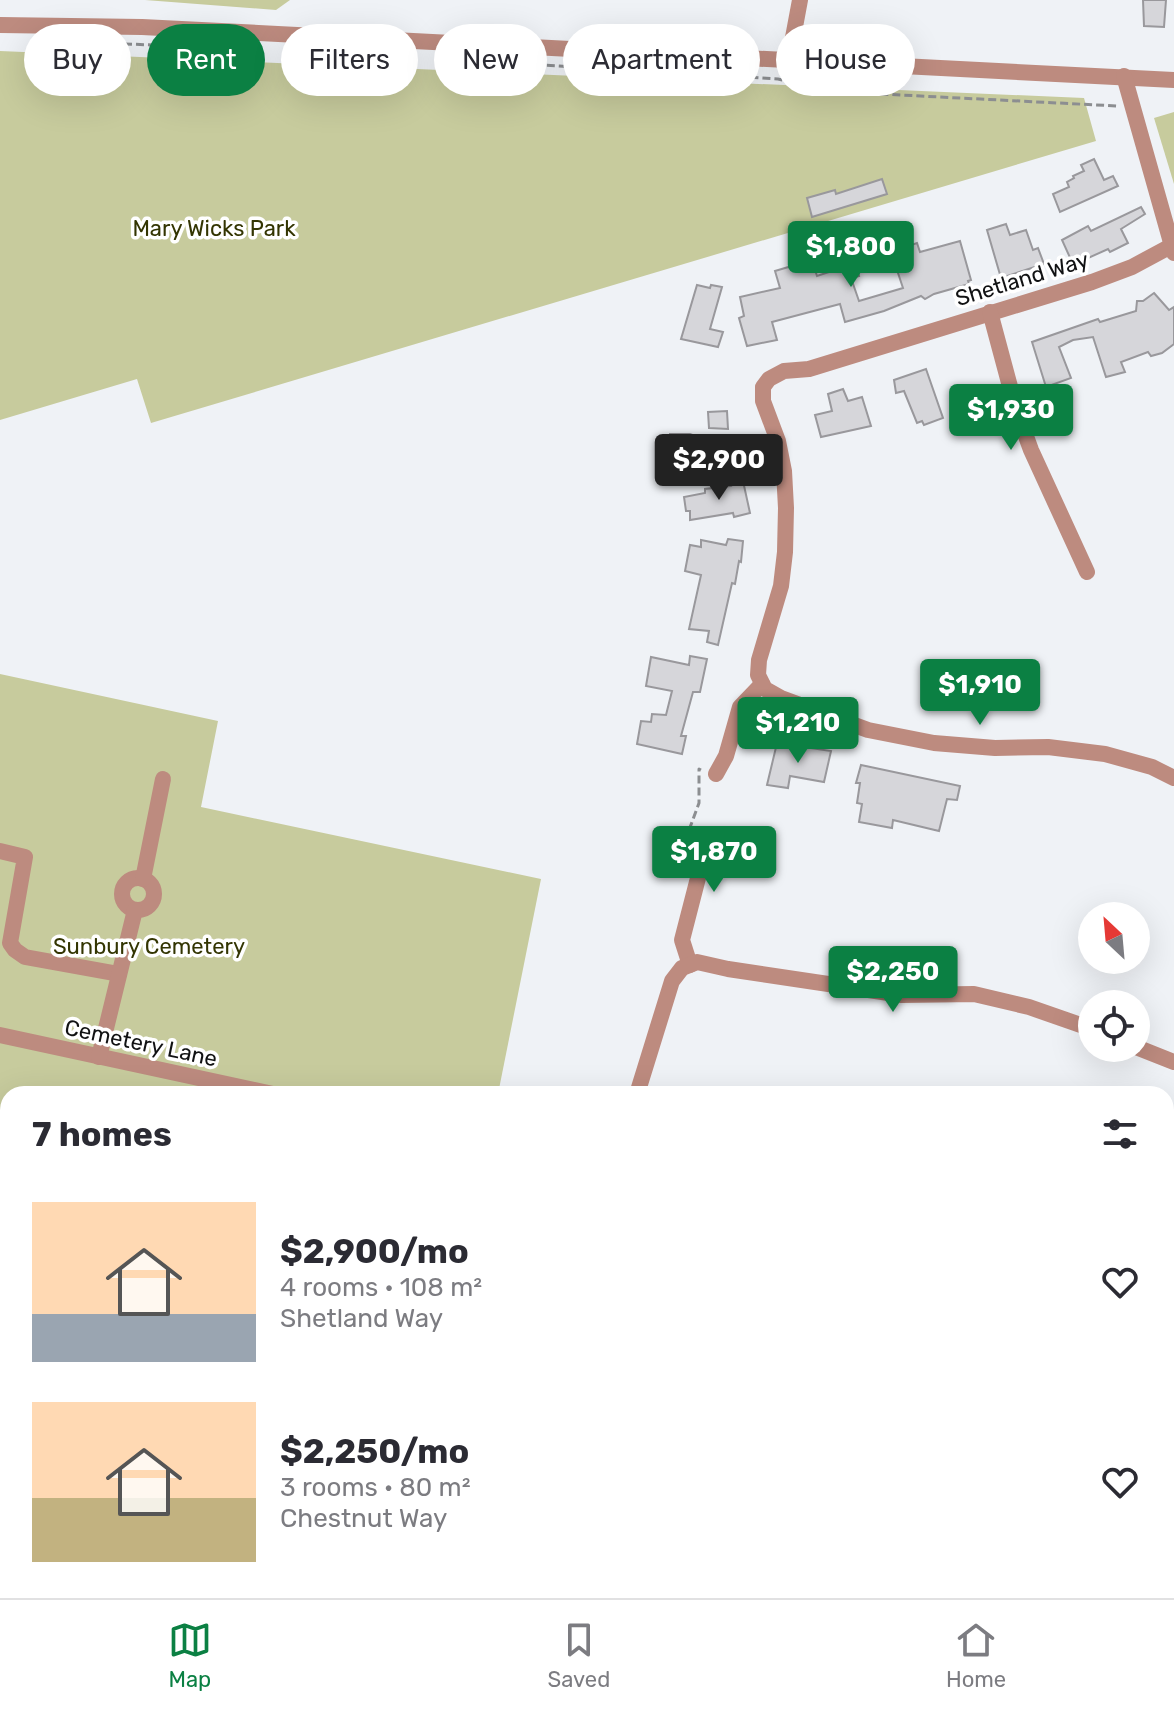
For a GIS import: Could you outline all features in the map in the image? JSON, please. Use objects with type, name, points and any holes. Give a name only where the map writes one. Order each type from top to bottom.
[{"type":"street","points":[[796,24],[800,0]]},
{"type":"street","points":[[0,25],[142,27],[776,58]]},
{"type":"street","points":[[915,65],[1174,80]]},
{"type":"street","points":[[1124,76],[1173,250]]},
{"type":"street","name":"Shetland Way","points":[[762,684],[758,675],[759,660],[781,586],[785,552],[784,471],[778,441],[763,401],[763,387],[769,379],[784,371],[809,369],[1092,282],[1173,250]]},
{"type":"street","points":[[990,312],[1016,409],[1031,450],[1087,572]]},
{"type":"street","points":[[716,774],[726,756],[740,707],[762,684],[781,698],[868,730],[934,743],[995,748],[1048,747],[1105,754],[1152,767],[1174,778]]},
{"type":"street","points":[[99,1057],[135,910],[123,899],[124,888],[132,880],[143,879],[163,779]]},
{"type":"street","points":[[0,851],[25,857],[10,943],[15,950],[25,957],[119,974]]},
{"type":"street","points":[[681,855],[695,864],[698,878],[682,940],[690,965]]},
{"type":"street","points":[[639,1086],[672,981],[682,968],[697,962],[902,995],[974,994],[1029,1007],[1078,1024]]},
{"type":"street","name":"Cemetery Lane","points":[[0,1035],[235,1086]]},
{"type":"street","points":[[1150,1053],[1169,1061]]},
{"type":"path","points":[[547,65],[778,79],[838,85],[861,93],[1133,107]]},
{"type":"path","points":[[681,855],[699,803],[699,769],[716,774]]},
{"type":"green space","points":[[145,0],[290,0],[276,10]]},
{"type":"green space","name":"Mary Wicks Park","points":[[0,51],[24,52],[24,96],[131,96],[131,57],[147,57],[147,96],[265,96],[265,62],[281,63],[281,96],[418,96],[418,69],[434,70],[434,96],[547,96],[547,75],[563,75],[563,96],[760,96],[760,84],[776,85],[776,96],[915,96],[915,91],[1084,98],[1096,141],[151,423],[137,379],[0,420]]},
{"type":"green space","points":[[1174,112],[1174,184],[1154,118]]},
{"type":"green space","name":"Sunbury Cemetery","points":[[0,674],[218,721],[201,807],[541,879],[500,1086],[0,1086]]},
{"type":"building","points":[[1143,0],[1166,0],[1164,27],[1144,26]]},
{"type":"building","points":[[1094,159],[1104,180],[1113,176],[1118,186],[1060,212],[1053,194],[1069,187],[1067,182],[1084,171],[1081,165]]},
{"type":"building","points":[[882,179],[887,194],[812,217],[807,198],[835,190],[836,194]]},
{"type":"building","points":[[1141,207],[1145,214],[1121,229],[1128,243],[1110,252],[1108,249],[1072,262],[1062,240],[1088,226],[1091,231]]},
{"type":"building","points":[[1006,224],[1010,235],[1026,230],[1033,250],[1038,248],[1044,264],[1001,278],[987,230]]},
{"type":"building","points":[[960,241],[971,280],[969,284],[925,299],[921,296],[845,322],[840,304],[772,322],[777,340],[747,346],[739,318],[744,316],[740,297],[780,288],[775,271],[812,260],[817,276],[856,263],[859,276],[851,278],[859,301],[903,288],[891,252],[917,243],[920,252]]},
{"type":"building","points":[[697,285],[722,287],[710,329],[723,332],[718,347],[681,339]]},
{"type":"building","points":[[1154,293],[1169,310],[1174,307],[1174,344],[1162,353],[1151,356],[1148,352],[1121,362],[1125,372],[1106,377],[1093,337],[1073,340],[1059,347],[1071,378],[1046,387],[1032,342],[1098,319],[1100,322],[1136,311],[1137,301],[1143,301]]},
{"type":"building","points":[[926,369],[943,418],[924,425],[922,421],[917,423],[904,391],[896,393],[894,380]]},
{"type":"building","points":[[843,389],[848,401],[862,397],[871,426],[821,437],[815,415],[832,411],[828,394]]},
{"type":"building","points":[[727,411],[728,429],[709,428],[708,412]]},
{"type":"building","points":[[670,434],[690,434],[727,448],[727,460],[670,459]]},
{"type":"building","points":[[743,481],[750,513],[690,520],[684,497]]},
{"type":"building","points":[[728,539],[743,541],[741,562],[735,584],[732,583],[718,645],[707,642],[709,631],[689,629],[701,575],[685,571],[690,545],[701,547],[701,540],[726,545]]},
{"type":"building","points":[[690,656],[707,659],[700,692],[693,692],[681,736],[686,736],[682,754],[637,744],[641,721],[651,722],[652,714],[666,715],[672,691],[646,686],[651,657],[689,665]]},
{"type":"building","points":[[777,743],[831,751],[824,782],[790,776],[788,788],[767,785]]},
{"type":"building","points":[[861,765],[960,786],[957,800],[947,799],[939,831],[893,820],[892,828],[859,822],[862,804],[857,803],[860,783],[856,783]]}]
